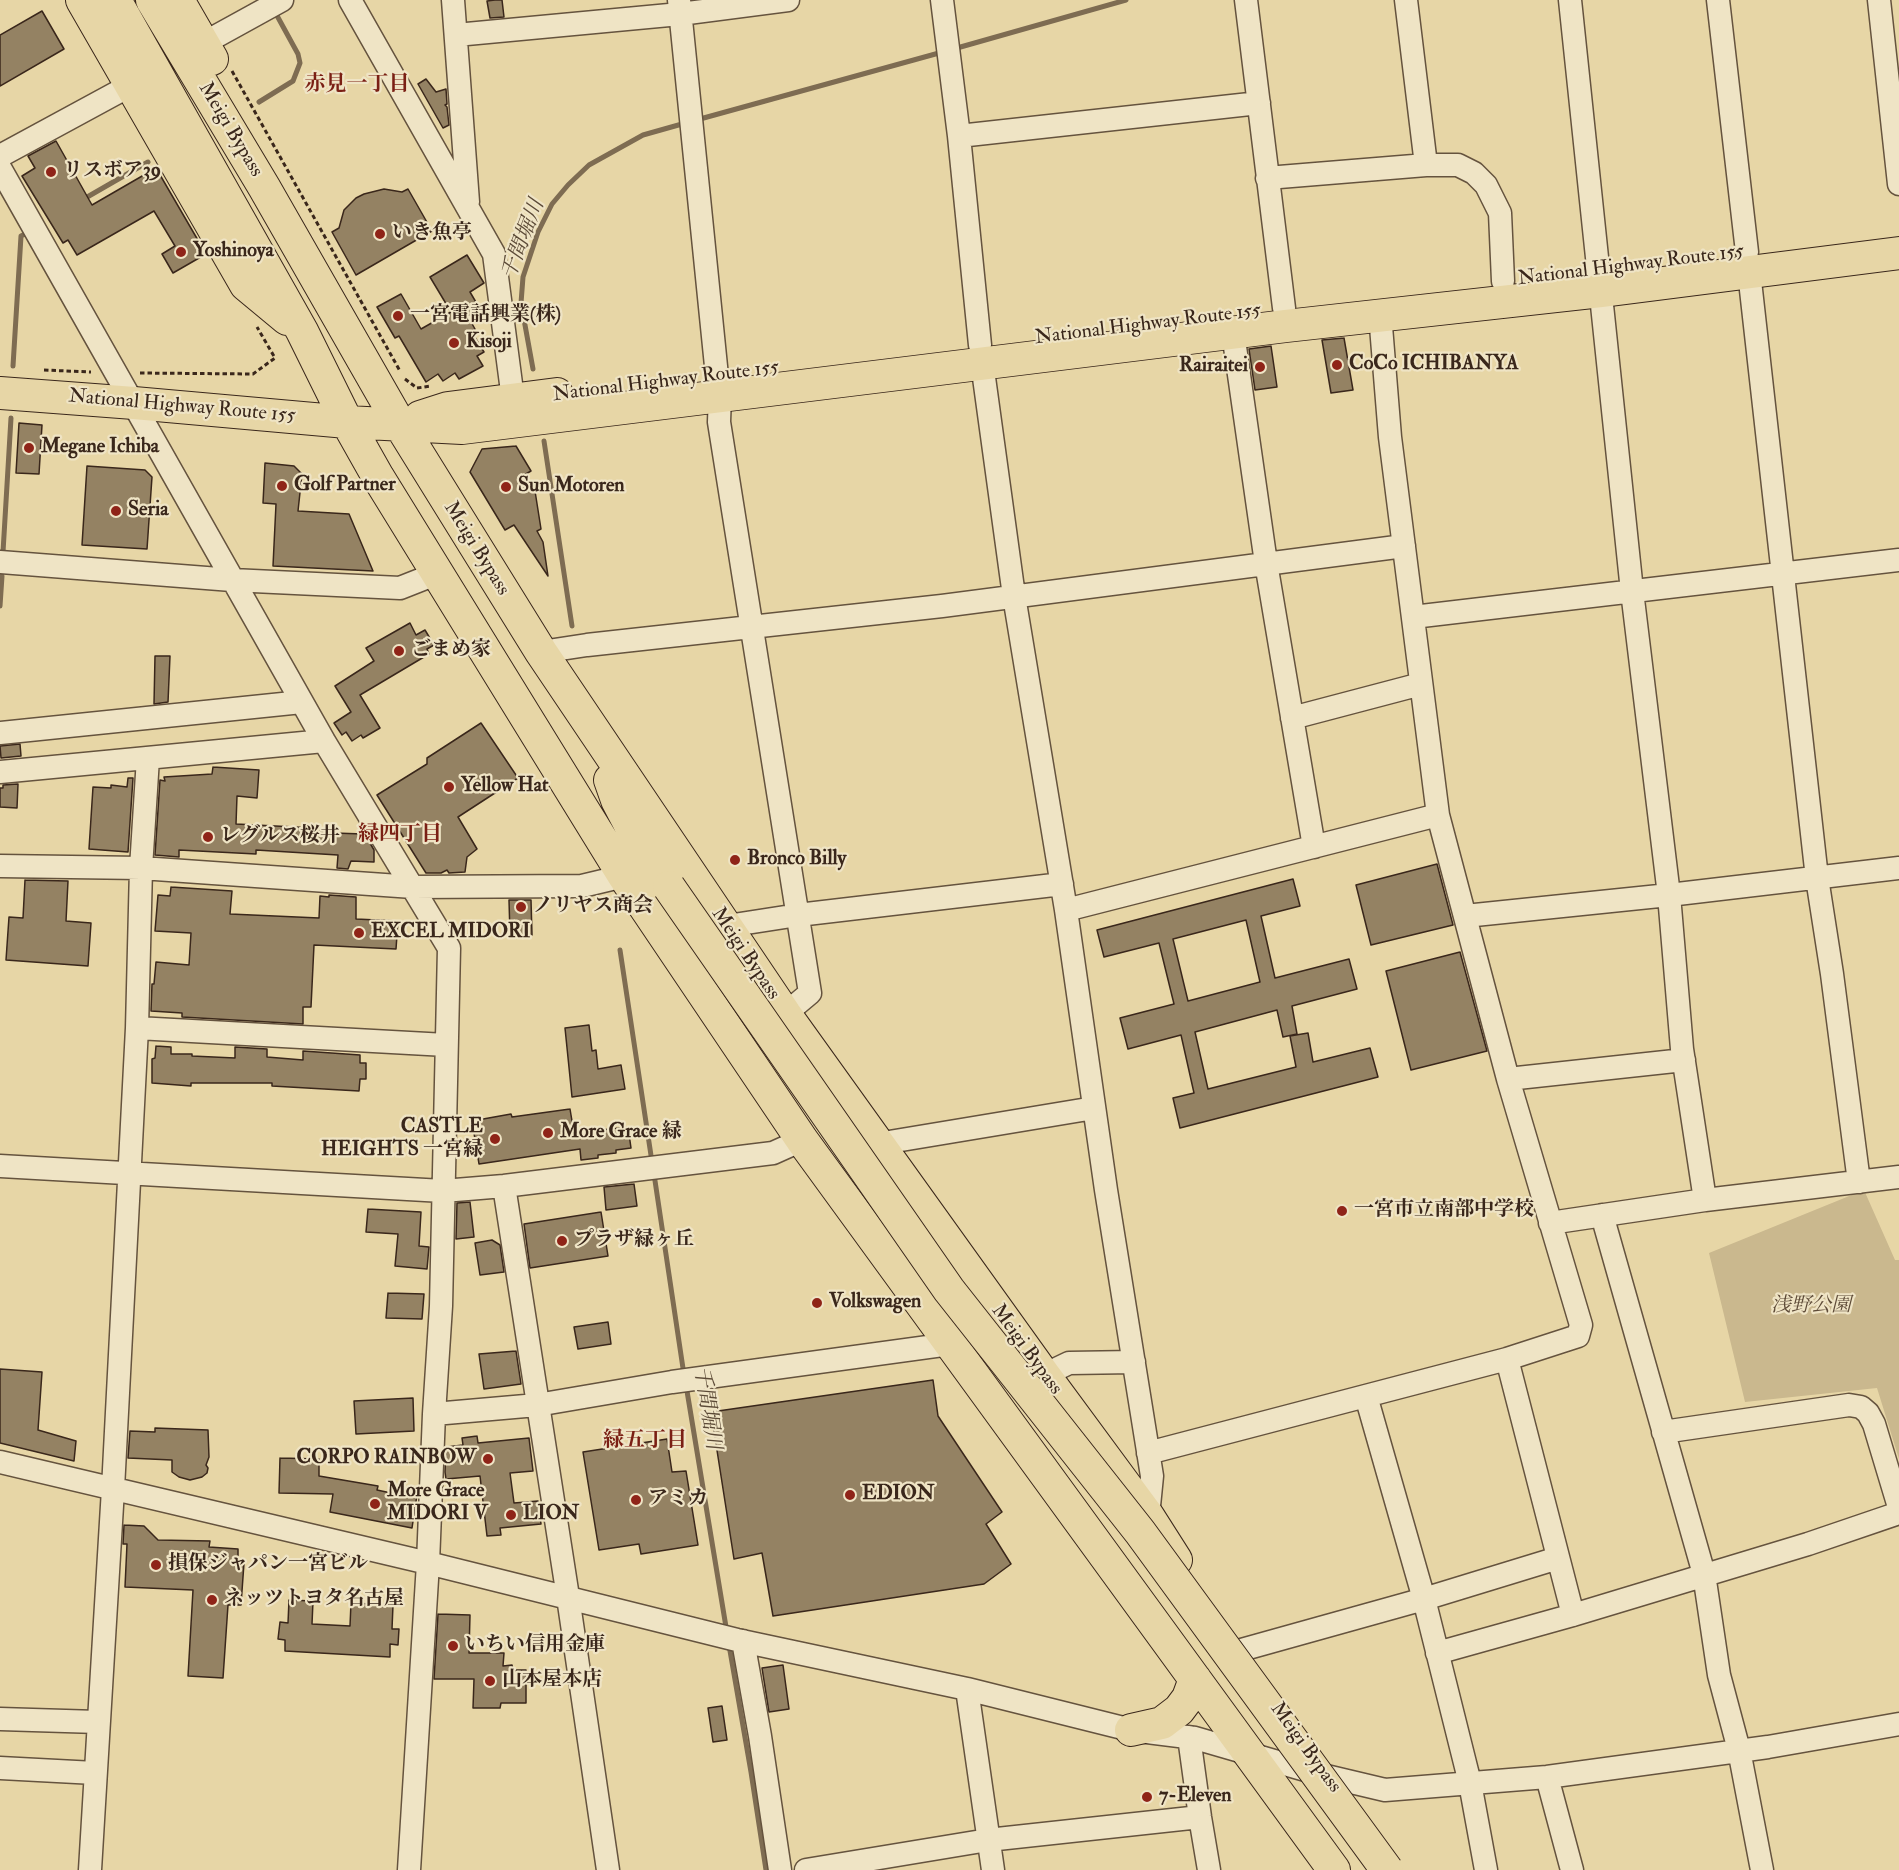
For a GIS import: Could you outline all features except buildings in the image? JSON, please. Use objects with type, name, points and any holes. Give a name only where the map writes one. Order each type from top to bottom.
[{"type":"highway","points":[[82,0],[246,285],[302,331]]},
{"type":"highway","name":"Meigi Bypass","points":[[115,0],[302,331],[347,422],[378,477],[624,876],[802,1140],[1334,1870]]},
{"type":"highway","name":"Meigi Bypass","points":[[152,0],[264,187],[399,423],[541,652],[595,734],[785,1014],[1148,1516],[1234,1652],[1394,1870]]},
{"type":"highway","points":[[178,0],[253,134],[264,187]]},
{"type":"highway","points":[[150,116],[201,153]]},
{"type":"highway","name":"National Highway Route 155","points":[[981,354],[1233,333],[1380,314],[1600,281],[1748,262],[1899,234]]},
{"type":"highway","name":"National Highway Route 155","points":[[1748,262],[1899,253]]},
{"type":"highway","name":"National Highway Route 155","points":[[0,393],[347,422],[462,428],[718,385],[981,354],[1284,308],[1503,281],[1600,281]]},
{"type":"highway","name":"National Highway Route 155","points":[[399,423],[448,408],[513,399],[718,385]]},
{"type":"highway","points":[[595,734],[617,800],[637,838],[949,1290],[1140,1532],[1388,1870]]},
{"type":"highway","points":[[1131,1730],[1162,1723],[1179,1710],[1188,1698],[1195,1679]]},
{"type":"street","points":[[204,43],[282,0]]},
{"type":"street","points":[[350,0],[494,254],[513,399]]},
{"type":"street","points":[[453,0],[468,208]]},
{"type":"street","points":[[456,35],[680,7],[789,0]]},
{"type":"street","points":[[942,0],[959,136],[981,354],[1014,596],[1062,884],[1094,1108],[1152,1476],[1148,1516]]},
{"type":"street","points":[[1246,0],[1284,308]]},
{"type":"street","points":[[1406,0],[1426,165]]},
{"type":"street","points":[[1569,0],[1632,591],[1669,896],[1684,1060],[1705,1200]]},
{"type":"street","points":[[1718,0],[1817,878],[1859,1182]]},
{"type":"street","points":[[1879,0],[1899,184]]},
{"type":"street","points":[[680,7],[718,385],[719,422],[810,993],[785,1014]]},
{"type":"street","points":[[0,156],[131,85]]},
{"type":"street","points":[[959,136],[1259,103]]},
{"type":"street","points":[[1267,178],[1426,165],[1458,165],[1474,173],[1486,185],[1500,213],[1503,281]]},
{"type":"street","points":[[0,168],[324,741],[449,948],[441,1306],[409,1870]]},
{"type":"street","points":[[1148,1453],[1507,1359],[1578,1336],[1581,1325],[1509,1079],[1438,815],[1390,436],[1380,314]]},
{"type":"street","points":[[1233,333],[1266,563],[1314,847]]},
{"type":"street","points":[[541,652],[1014,596],[1404,546]]},
{"type":"street","points":[[1413,617],[1899,560]]},
{"type":"street","points":[[0,562],[232,580],[400,588],[438,573]]},
{"type":"street","points":[[1292,718],[1421,684]]},
{"type":"street","points":[[0,733],[302,702]]},
{"type":"street","points":[[0,772],[324,741]]},
{"type":"street","points":[[90,1870],[113,1489],[137,1028],[141,868],[148,758]]},
{"type":"street","points":[[1066,910],[1438,815]]},
{"type":"street","points":[[0,866],[141,868],[413,887],[582,886],[624,876]]},
{"type":"street","points":[[1465,916],[1669,896],[1899,868]]},
{"type":"street","points":[[727,926],[798,915],[1062,884]]},
{"type":"street","points":[[137,1028],[446,1045]]},
{"type":"street","points":[[1509,1079],[1684,1060]]},
{"type":"street","points":[[877,1144],[1094,1108]]},
{"type":"street","points":[[0,1166],[443,1191],[656,1169],[773,1154],[802,1140]]},
{"type":"street","points":[[1550,1223],[1705,1200],[1899,1176]]},
{"type":"street","points":[[504,1186],[608,1870]]},
{"type":"street","points":[[1602,1215],[1704,1574],[1719,1675],[1739,1750],[1762,1870]]},
{"type":"street","points":[[434,1414],[537,1405],[672,1382],[950,1344]]},
{"type":"street","points":[[1507,1359],[1573,1615]]},
{"type":"street","points":[[1044,1375],[1069,1363],[1134,1362]]},
{"type":"street","points":[[1365,1396],[1424,1599],[1470,1783],[1486,1870]]},
{"type":"street","points":[[1663,1432],[1849,1405],[1861,1407],[1868,1413],[1874,1424],[1899,1507]]},
{"type":"street","points":[[0,1462],[428,1563],[733,1639],[967,1689],[1131,1730],[1189,1737],[1326,1776],[1385,1790],[1547,1777],[1768,1747],[1899,1724]]},
{"type":"street","points":[[1437,1653],[1573,1615],[1808,1544],[1899,1513]]},
{"type":"street","points":[[1234,1652],[1424,1599],[1558,1558]]},
{"type":"street","points":[[733,1639],[760,1736],[780,1870]]},
{"type":"street","points":[[967,1689],[993,1870]]},
{"type":"street","points":[[0,1719],[98,1722]]},
{"type":"street","points":[[1189,1737],[1209,1870]]},
{"type":"street","points":[[0,1768],[95,1773]]},
{"type":"street","points":[[1547,1777],[1572,1870]]},
{"type":"street","points":[[806,1870],[988,1840],[1200,1817]]},
{"type":"path","points":[[231,69],[405,381],[417,388],[434,386]]},
{"type":"path","points":[[35,369],[117,373],[252,374],[275,358],[252,320]]},
{"type":"green space","name":"浅野公園","points":[[1864,1190],[1895,1260],[1899,1260],[1899,1459],[1877,1388],[1745,1402],[1709,1253]]},
{"type":"waterway","name":"千間堀川","points":[[957,48],[1126,0]]},
{"type":"waterway","points":[[259,102],[293,81],[300,63],[298,54],[275,12]]},
{"type":"waterway","name":"千間堀川","points":[[700,119],[939,53]]},
{"type":"waterway","name":"千間堀川","points":[[533,369],[521,303],[523,277],[538,232],[552,204],[589,165],[643,135],[682,124]]},
{"type":"waterway","points":[[82,200],[148,162]]},
{"type":"waterway","points":[[13,366],[21,236],[25,234]]},
{"type":"waterway","points":[[3,552],[11,418]]},
{"type":"waterway","name":"千間堀川","points":[[544,441],[572,626]]},
{"type":"waterway","points":[[0,606],[2,576]]},
{"type":"waterway","name":"千間堀川","points":[[620,950],[652,1162]]},
{"type":"waterway","name":"千間堀川","points":[[654,1174],[684,1375]]},
{"type":"waterway","name":"千間堀川","points":[[686,1385],[727,1633]]},
{"type":"waterway","name":"千間堀川","points":[[729,1645],[766,1870]]},
{"type":"place","name":"リスボア39","points":[[51,172]]},
{"type":"place","name":"いき魚亭","points":[[380,234]]},
{"type":"place","name":"Yoshinoya","points":[[181,252]]},
{"type":"place","name":"一宮電話興業(株)","points":[[398,316]]},
{"type":"place","name":"Kisoji","points":[[454,343]]},
{"type":"place","name":"CoCo ICHIBANYA","points":[[1337,365]]},
{"type":"place","name":"Rairaitei","points":[[1260,367]]},
{"type":"place","name":"Megane Ichiba","points":[[29,448]]},
{"type":"place","name":"Golf Partner","points":[[282,486]]},
{"type":"place","name":"Sun Motoren","points":[[506,487]]},
{"type":"place","name":"Seria","points":[[116,511]]},
{"type":"place","name":"ごまめ家","points":[[399,651]]},
{"type":"place","name":"Yellow Hat","points":[[449,787]]},
{"type":"place","name":"レグルス桜井","points":[[208,837]]},
{"type":"place","name":"Bronco Billy","points":[[735,860]]},
{"type":"place","name":"ノリヤス商会","points":[[521,907]]},
{"type":"place","name":"EXCEL MIDORI","points":[[359,933]]},
{"type":"place","name":"More Grace 緑","points":[[548,1133]]},
{"type":"place","name":"CASTLE HEIGHTS 一宮緑","points":[[495,1139]]},
{"type":"place","name":"一宮市立南部中学校","points":[[1342,1211]]},
{"type":"place","name":"プラザ緑ヶ丘","points":[[562,1241]]},
{"type":"place","name":"Volkswagen","points":[[817,1303]]},
{"type":"place","name":"CORPO RAINBOW","points":[[488,1459]]},
{"type":"place","name":"EDION","points":[[850,1495]]},
{"type":"place","name":"アミカ","points":[[636,1500]]},
{"type":"place","name":"More Grace MIDORI V","points":[[375,1504]]},
{"type":"place","name":"LION","points":[[511,1515]]},
{"type":"place","name":"損保ジャパン一宮ビル","points":[[156,1565]]},
{"type":"place","name":"ネッツトヨタ名古屋","points":[[212,1600]]},
{"type":"place","name":"いちい信用金庫","points":[[453,1646]]},
{"type":"place","name":"山本屋本店","points":[[490,1681]]},
{"type":"place","name":"7-Eleven","points":[[1147,1797]]},
{"type":"district","name":"赤見一丁目","points":[[357,85]]},
{"type":"district","name":"緑四丁目","points":[[400,835]]},
{"type":"district","name":"緑五丁目","points":[[645,1441]]}]
